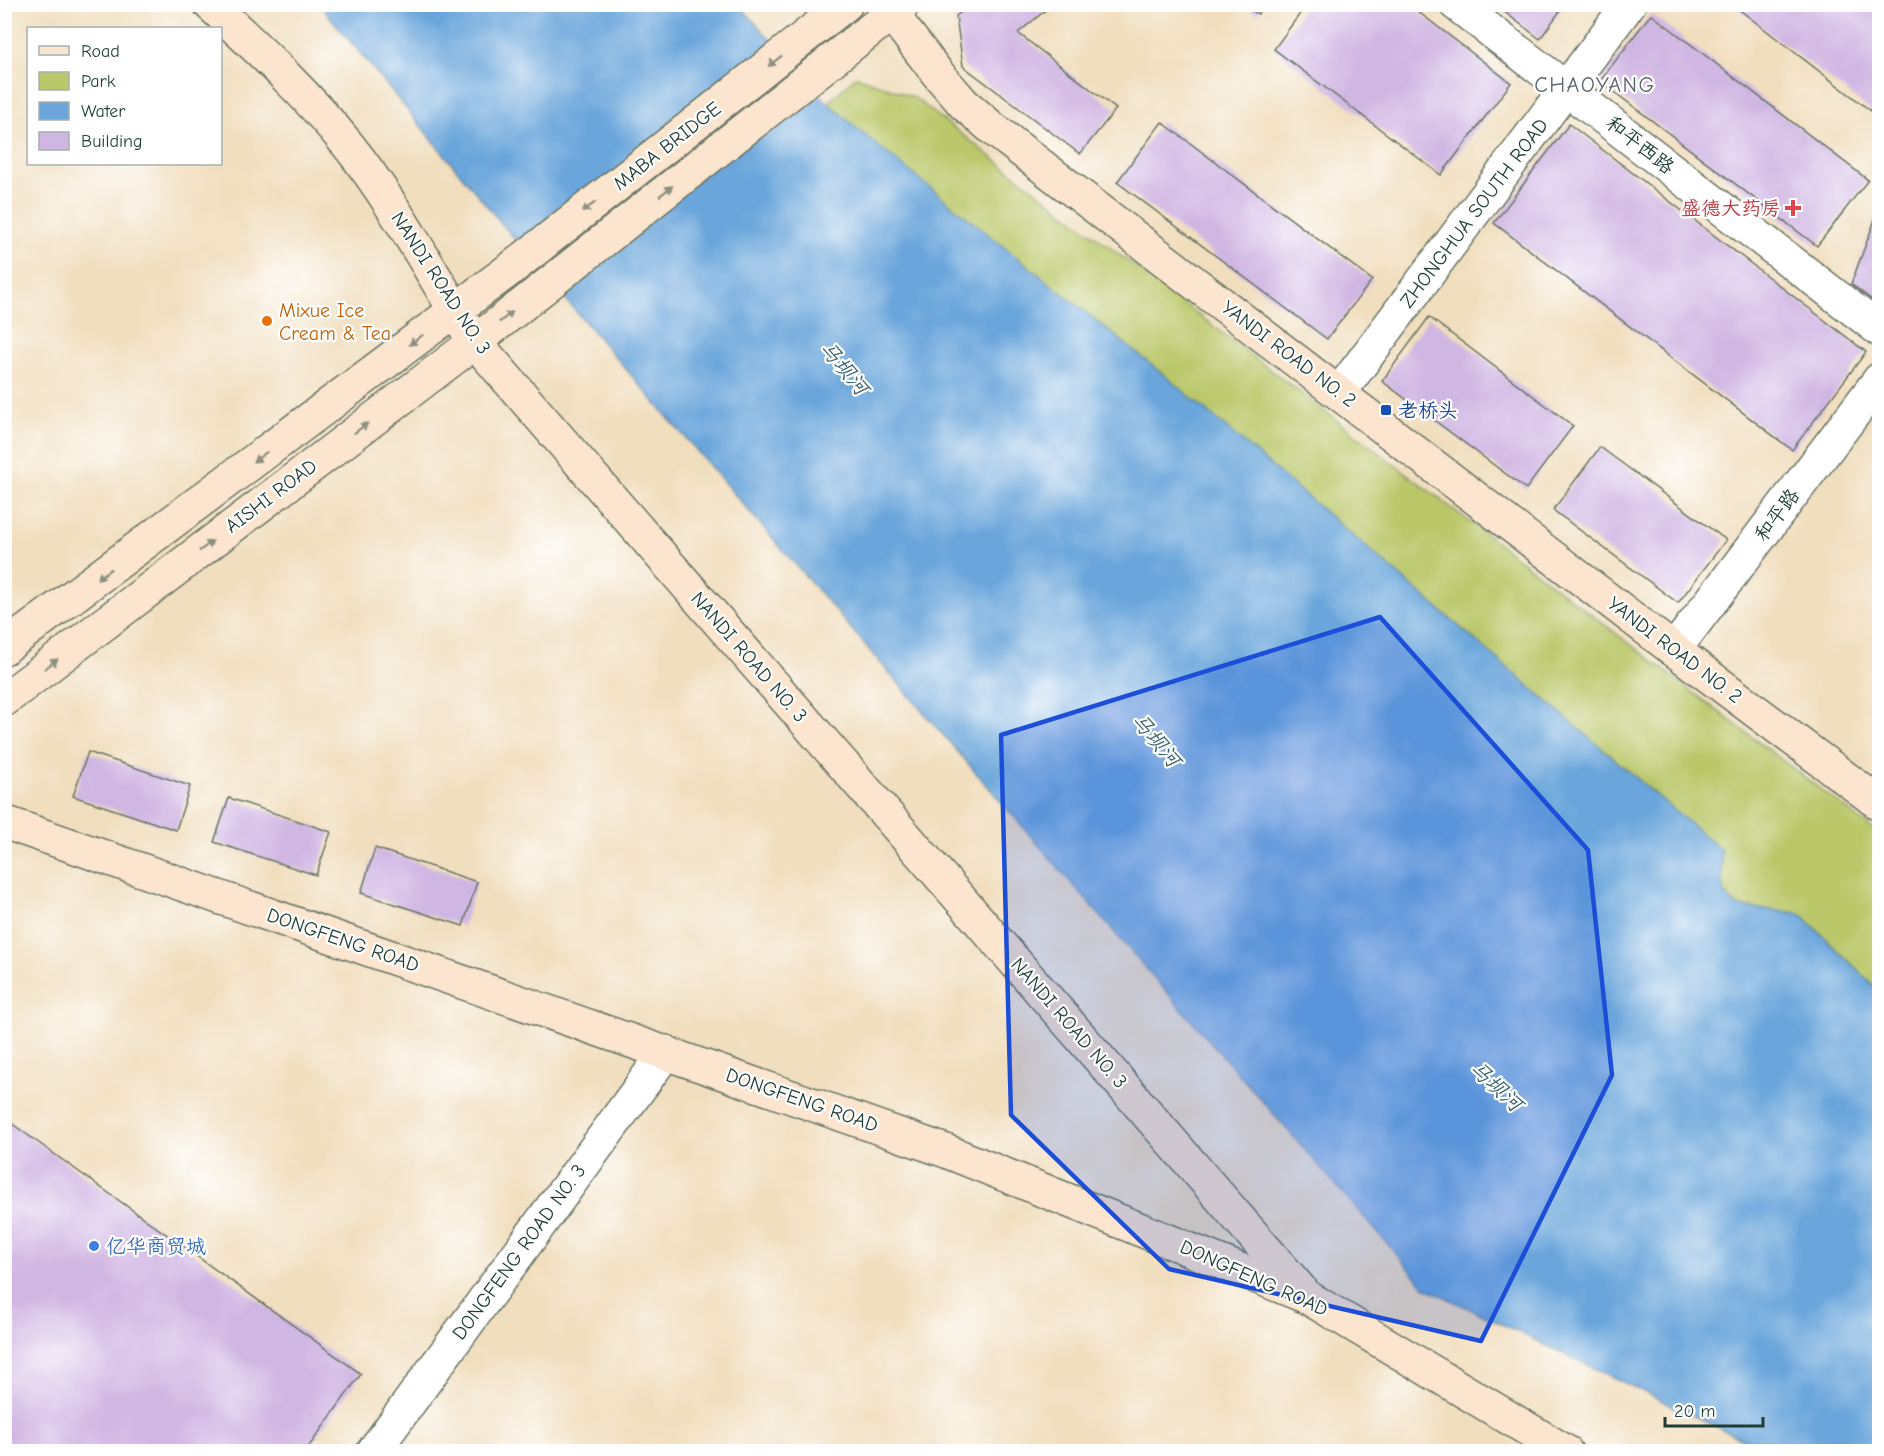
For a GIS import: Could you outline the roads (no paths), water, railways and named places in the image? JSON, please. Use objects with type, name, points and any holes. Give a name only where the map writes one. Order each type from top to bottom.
[{"type":"main road","name":"NANDI ROAD NO. 3","points":[[210,4],[310,101],[348,145],[384,194],[475,342],[1307,1297]]},
{"type":"main road","name":"MABA BRIDGE","points":[[537,292],[845,50],[893,8]]},
{"type":"main road","name":"YANDI ROAD NO. 2","points":[[893,8],[938,75],[978,116],[1674,650],[1880,804]]},
{"type":"main road","name":"MABA BRIDGE","points":[[513,267],[834,14]]},
{"type":"main road","name":"AISHI ROAD","points":[[4,648],[513,267]]},
{"type":"main road","name":"AISHI ROAD","points":[[4,700],[475,342],[537,292]]},
{"type":"main road","name":"DONGFENG ROAD","points":[[4,822],[946,1151],[1307,1297],[1566,1452]]},
{"type":"street","name":"和平西路","points":[[1456,4],[1880,330]]},
{"type":"street","name":"ZHONGHUA SOUTH ROAD","points":[[1340,392],[1629,4]]},
{"type":"street","name":"和平路","points":[[1674,650],[1880,379]]},
{"type":"street","name":"DONGFENG ROAD NO. 3","points":[[373,1452],[666,1053]]},
{"type":"water","name":"马坝河","points":[[320,5],[739,5],[828,103],[873,142],[1168,378],[1721,850],[1723,893],[1739,907],[1800,913],[1879,991],[1879,1451],[1767,1451],[1426,1288],[546,277]]},
{"type":"place","name":"盛德大药房","points":[[1793,208]]},
{"type":"place","name":"Mixue Ice Cream & Tea","points":[[267,321]]},
{"type":"place","name":"老桥头","points":[[1386,410]]},
{"type":"place","name":"亿华商贸城","points":[[94,1246]]},
{"type":"district","name":"CHAOYANG","points":[[1595,85]]}]
